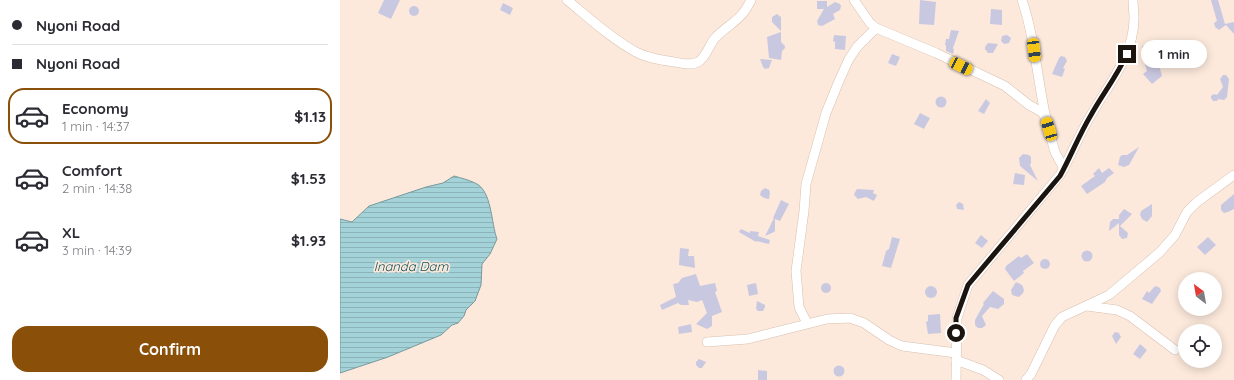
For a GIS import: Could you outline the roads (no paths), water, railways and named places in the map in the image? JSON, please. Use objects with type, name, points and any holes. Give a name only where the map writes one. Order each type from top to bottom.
[{"type":"street","points":[[567,0],[612,36],[636,52],[651,58],[687,64],[700,61],[712,41],[736,22],[747,8],[751,0]]},
{"type":"street","points":[[854,0],[870,23],[876,28],[936,53],[1004,86],[1029,105],[1042,112],[1049,129]]},
{"type":"street","points":[[1022,0],[1030,27],[1039,87],[1049,129],[1055,152],[1064,169]]},
{"type":"street","points":[[956,380],[956,318],[968,285],[1049,190],[1064,169],[1078,137],[1127,54],[1131,42],[1134,19],[1133,0]]},
{"type":"street","points":[[807,323],[799,307],[796,271],[806,184],[826,113],[839,81],[849,59],[857,47],[876,28]]},
{"type":"street","points":[[1026,380],[1031,374],[1055,325],[1062,317],[1109,295],[1160,252],[1175,235],[1188,212],[1207,195],[1234,175]]},
{"type":"street","points":[[1087,306],[1117,310],[1130,316],[1175,350]]},
{"type":"street","points":[[707,342],[748,339],[807,323],[827,319],[850,318],[864,323],[889,340],[902,346],[956,357],[983,370],[999,380]]},
{"type":"water","name":"Inanda Dam","points":[[454,176],[475,183],[485,192],[497,239],[490,254],[482,264],[481,285],[475,301],[466,310],[464,316],[458,323],[452,325],[441,335],[388,357],[340,373],[340,219],[352,222],[369,206],[426,187],[443,183]]}]
